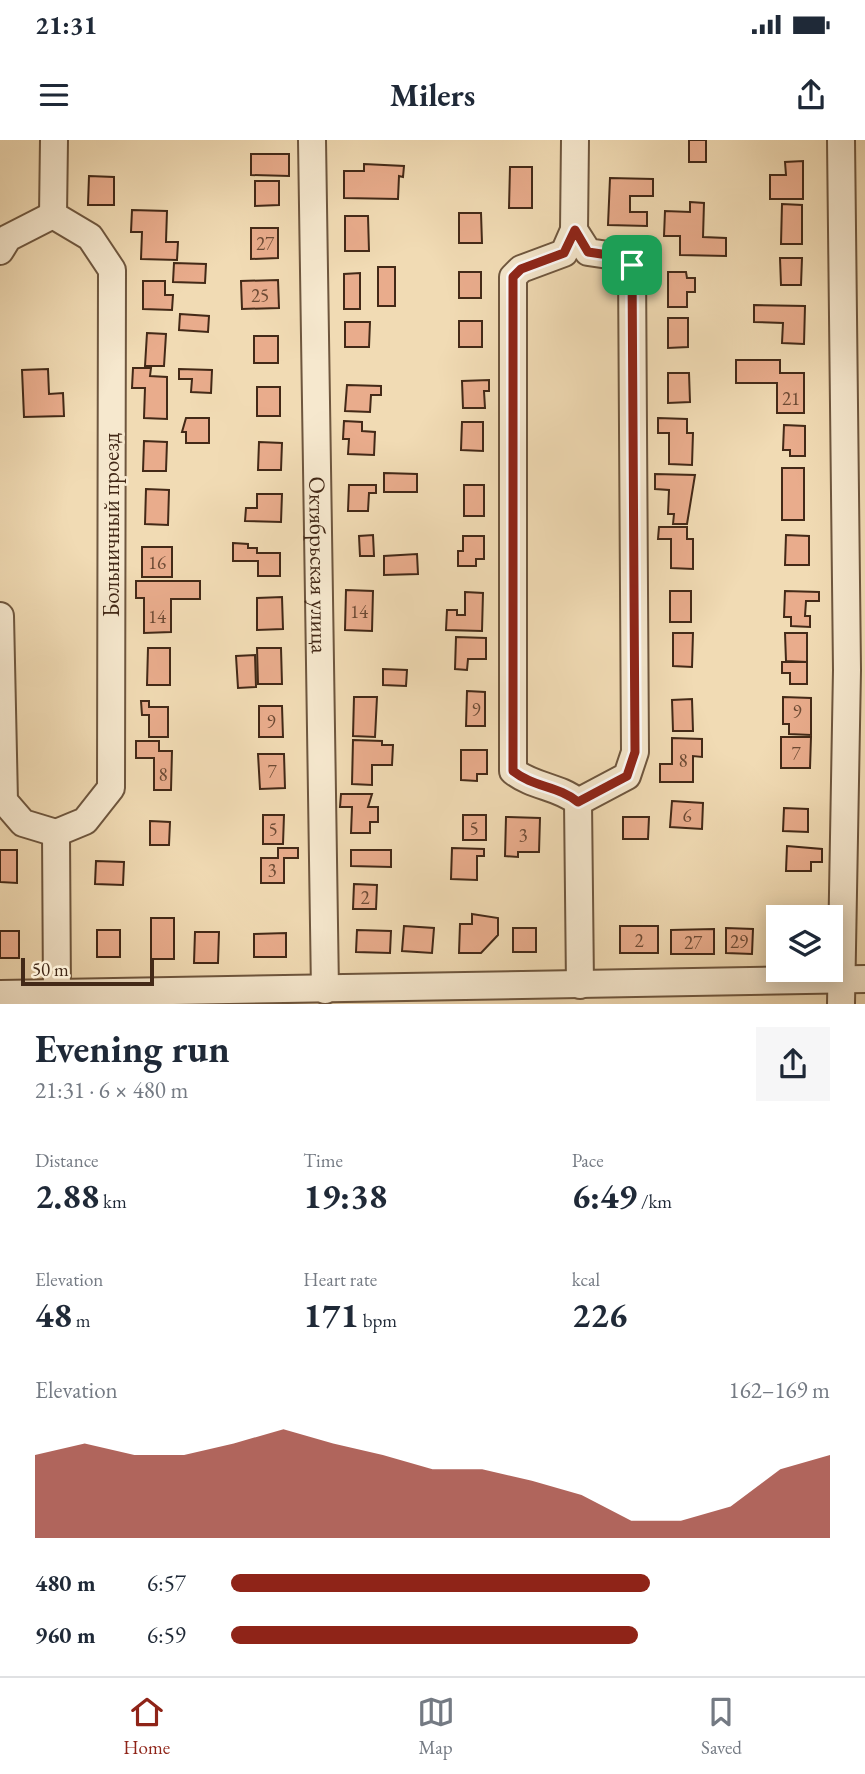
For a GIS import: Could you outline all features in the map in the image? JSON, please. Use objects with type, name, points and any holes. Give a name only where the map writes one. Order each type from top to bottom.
[{"type":"street","points":[[0,251],[8,238],[54,215],[54,140]]},
{"type":"street","name":"Октябрьская улица","points":[[312,140],[325,990]]},
{"type":"street","points":[[575,140],[575,230],[564,253],[521,269],[513,277],[513,771],[532,784],[567,793],[578,802]]},
{"type":"street","points":[[0,994],[155,999],[325,990],[580,985],[849,988],[856,669],[841,140]]},
{"type":"street","name":"Больничный проезд","points":[[54,215],[90,237],[112,270],[111,788],[85,821],[56,833]]},
{"type":"street","points":[[575,230],[588,252],[615,256],[632,265],[635,752],[627,776],[578,802]]},
{"type":"street","points":[[0,615],[4,801],[23,823],[56,833],[57,995]]},
{"type":"street","points":[[578,802],[580,985]]},
{"type":"building","points":[[689,140],[706,140],[706,162],[689,162]]},
{"type":"building","points":[[251,154],[289,154],[289,176],[251,175]]},
{"type":"building","points":[[803,161],[803,199],[770,199],[770,175],[786,175],[785,162]]},
{"type":"building","points":[[364,164],[404,166],[403,177],[399,176],[398,199],[344,198],[344,171],[364,171]]},
{"type":"building","points":[[510,167],[532,167],[532,208],[509,208]]},
{"type":"building","points":[[89,176],[114,177],[114,205],[88,205]]},
{"type":"building","points":[[610,178],[653,179],[653,196],[630,196],[630,212],[647,212],[647,226],[608,225]]},
{"type":"building","points":[[255,181],[279,181],[279,205],[255,206]]},
{"type":"building","points":[[690,202],[704,203],[703,237],[726,238],[726,256],[680,255],[680,236],[664,236],[665,211],[690,212]]},
{"type":"building","points":[[782,204],[802,205],[802,244],[781,244]]},
{"type":"building","points":[[132,210],[167,211],[166,242],[178,242],[177,260],[141,259],[142,232],[131,232]]},
{"type":"building","points":[[459,213],[481,213],[482,243],[459,243]]},
{"type":"building","points":[[345,216],[368,216],[369,251],[345,251]]},
{"type":"building","points":[[251,228],[278,228],[278,258],[251,259]]},
{"type":"building","points":[[780,258],[802,258],[801,285],[781,285]]},
{"type":"building","points":[[174,263],[206,264],[205,283],[173,282]]},
{"type":"building","points":[[378,267],[395,267],[395,306],[378,306]]},
{"type":"building","points":[[459,272],[481,272],[481,298],[459,298]]},
{"type":"building","points":[[668,272],[686,272],[687,278],[695,278],[695,292],[687,292],[687,307],[668,307]]},
{"type":"building","points":[[360,273],[360,309],[344,309],[344,274]]},
{"type":"building","points":[[278,280],[279,308],[242,309],[241,281]]},
{"type":"building","points":[[143,281],[165,281],[165,295],[173,295],[172,310],[143,309]]},
{"type":"building","points":[[754,305],[805,306],[804,344],[782,343],[783,323],[754,322]]},
{"type":"building","points":[[180,314],[209,316],[208,332],[179,330]]},
{"type":"building","points":[[668,318],[688,318],[688,347],[668,348]]},
{"type":"building","points":[[459,321],[482,321],[482,347],[459,347]]},
{"type":"building","points":[[345,322],[370,322],[369,347],[345,347]]},
{"type":"building","points":[[147,333],[166,334],[164,366],[145,366]]},
{"type":"building","points":[[254,336],[278,336],[278,363],[254,363]]},
{"type":"building","points":[[736,360],[780,360],[780,373],[804,373],[804,413],[777,413],[777,383],[736,383]]},
{"type":"building","points":[[133,368],[151,368],[150,376],[167,377],[167,419],[144,418],[145,388],[132,388]]},
{"type":"building","points":[[48,369],[49,394],[63,393],[64,416],[24,417],[22,370]]},
{"type":"building","points":[[179,369],[212,370],[211,393],[191,392],[192,379],[179,379]]},
{"type":"building","points":[[668,373],[689,373],[690,402],[668,403]]},
{"type":"building","points":[[489,380],[489,391],[484,391],[485,408],[463,408],[462,381]]},
{"type":"building","points":[[347,385],[381,386],[381,395],[371,395],[370,412],[345,411]]},
{"type":"building","points":[[257,387],[280,387],[280,416],[257,416]]},
{"type":"building","points":[[186,418],[209,418],[209,443],[186,443],[186,432],[182,432]]},
{"type":"building","points":[[658,418],[687,419],[687,433],[693,433],[692,465],[669,464],[669,433],[658,433]]},
{"type":"building","points":[[344,421],[362,422],[362,431],[375,432],[374,455],[348,454],[349,439],[343,439]]},
{"type":"building","points":[[462,422],[483,422],[483,451],[461,450]]},
{"type":"building","points":[[784,425],[805,426],[805,456],[790,456],[790,450],[783,450]]},
{"type":"building","points":[[144,441],[167,442],[166,471],[143,471]]},
{"type":"building","points":[[259,442],[282,443],[281,470],[258,470]]},
{"type":"building","points":[[782,468],[804,468],[804,520],[782,520]]},
{"type":"building","points":[[384,473],[417,474],[417,492],[384,492]]},
{"type":"building","points":[[655,474],[695,475],[687,524],[673,524],[674,514],[668,514],[669,490],[655,489]]},
{"type":"building","points":[[349,485],[376,485],[376,493],[369,493],[368,511],[348,511]]},
{"type":"building","points":[[464,485],[484,485],[484,516],[464,516]]},
{"type":"building","points":[[146,489],[169,490],[168,525],[145,524]]},
{"type":"building","points":[[257,494],[282,494],[281,522],[245,521],[246,508],[257,508]]},
{"type":"building","points":[[659,527],[687,527],[687,539],[693,539],[693,569],[671,568],[671,539],[658,539]]},
{"type":"building","points":[[373,535],[374,556],[360,556],[359,536]]},
{"type":"building","points":[[786,535],[809,536],[809,565],[785,565]]},
{"type":"building","points":[[463,536],[484,536],[484,559],[476,559],[476,566],[458,566],[458,551],[463,551]]},
{"type":"building","points":[[233,543],[248,544],[248,548],[257,548],[257,553],[280,553],[280,576],[258,576],[258,561],[233,561]]},
{"type":"building","points":[[142,547],[172,547],[172,577],[142,577]]},
{"type":"building","points":[[417,554],[418,574],[384,575],[384,556]]},
{"type":"building","points":[[136,581],[200,581],[200,599],[171,599],[171,632],[144,633],[144,598],[136,598]]},
{"type":"building","points":[[346,590],[373,591],[372,631],[345,630]]},
{"type":"building","points":[[670,591],[691,591],[691,622],[670,622]]},
{"type":"building","points":[[785,591],[819,592],[819,601],[806,601],[805,616],[810,616],[810,627],[791,626],[791,617],[784,617]]},
{"type":"building","points":[[465,592],[483,593],[482,631],[446,630],[447,610],[457,610],[457,615],[465,615]]},
{"type":"building","points":[[282,597],[283,629],[257,630],[257,598]]},
{"type":"building","points":[[673,633],[693,633],[692,667],[673,666]]},
{"type":"building","points":[[785,633],[807,633],[807,662],[786,661]]},
{"type":"building","points":[[456,637],[486,638],[486,659],[468,659],[467,670],[455,669]]},
{"type":"building","points":[[148,648],[170,648],[170,685],[147,685]]},
{"type":"building","points":[[257,648],[281,648],[282,684],[258,684]]},
{"type":"building","points":[[255,655],[256,687],[238,688],[236,656]]},
{"type":"building","points":[[782,662],[807,662],[807,684],[790,684],[790,673],[782,673]]},
{"type":"building","points":[[383,669],[407,670],[406,686],[383,685]]},
{"type":"building","points":[[467,691],[485,692],[485,726],[466,726]]},
{"type":"building","points":[[354,697],[377,697],[375,737],[353,736]]},
{"type":"building","points":[[783,697],[811,698],[811,735],[789,734],[789,724],[783,724]]},
{"type":"building","points":[[692,699],[693,731],[673,731],[672,700]]},
{"type":"building","points":[[141,701],[149,701],[149,707],[168,707],[168,737],[149,737],[149,715],[142,715]]},
{"type":"building","points":[[259,706],[282,706],[283,737],[259,737]]},
{"type":"building","points":[[781,737],[811,737],[810,768],[781,768]]},
{"type":"building","points":[[672,738],[702,739],[702,757],[693,756],[693,782],[660,782],[660,764],[672,764]]},
{"type":"building","points":[[353,740],[382,741],[382,745],[393,745],[392,765],[372,765],[372,785],[352,784]]},
{"type":"building","points":[[136,741],[159,741],[159,751],[172,751],[171,790],[154,790],[154,758],[136,758]]},
{"type":"building","points":[[461,750],[487,750],[487,774],[477,774],[477,781],[461,780]]},
{"type":"building","points":[[258,754],[284,754],[285,788],[260,789]]},
{"type":"building","points":[[341,794],[372,794],[368,807],[378,807],[378,822],[370,822],[370,833],[351,833],[352,807],[340,807]]},
{"type":"building","points":[[672,801],[703,803],[702,829],[670,827]]},
{"type":"building","points":[[784,808],[808,809],[808,832],[783,831]]},
{"type":"building","points":[[263,815],[284,815],[283,844],[263,844]]},
{"type":"building","points":[[463,815],[486,815],[486,840],[463,840]]},
{"type":"building","points":[[506,817],[540,818],[539,852],[518,852],[518,857],[505,856]]},
{"type":"building","points":[[623,817],[649,817],[648,839],[623,839]]},
{"type":"building","points":[[150,821],[170,822],[169,845],[150,845]]},
{"type":"building","points":[[787,846],[822,849],[822,862],[811,862],[811,871],[786,871]]},
{"type":"building","points":[[278,848],[298,848],[298,858],[284,858],[284,883],[261,883],[261,858],[278,858]]},
{"type":"building","points":[[452,848],[484,849],[484,856],[477,856],[477,880],[451,879]]},
{"type":"building","points":[[0,850],[17,850],[17,883],[0,882]]},
{"type":"building","points":[[351,850],[391,850],[391,867],[351,866]]},
{"type":"building","points":[[96,861],[124,862],[123,885],[95,884]]},
{"type":"building","points":[[354,884],[377,885],[376,909],[353,909]]},
{"type":"building","points":[[472,914],[498,918],[498,935],[481,953],[459,953],[460,924],[472,924]]},
{"type":"building","points":[[151,918],[174,918],[174,959],[151,959]]},
{"type":"building","points":[[404,926],[434,928],[432,953],[402,951]]},
{"type":"building","points":[[620,926],[658,926],[658,953],[620,953]]},
{"type":"building","points":[[513,928],[536,928],[536,952],[513,952]]},
{"type":"building","points":[[726,928],[753,929],[752,954],[726,953]]},
{"type":"building","points":[[714,929],[714,954],[671,954],[671,930]]},
{"type":"building","points":[[97,930],[120,930],[120,957],[97,957]]},
{"type":"building","points":[[357,930],[391,931],[390,953],[356,952]]},
{"type":"building","points":[[0,931],[19,931],[19,958],[0,958]]},
{"type":"building","points":[[195,932],[219,932],[218,963],[194,963]]},
{"type":"building","points":[[286,933],[286,957],[254,957],[254,934]]},
{"type":"route","points":[[575,230],[582,246],[588,252],[599,256],[615,256],[632,265],[635,752],[633,766],[627,776],[586,795],[578,802],[567,793],[532,784],[513,771],[513,277],[521,269],[552,260],[564,253],[575,230]]}]
